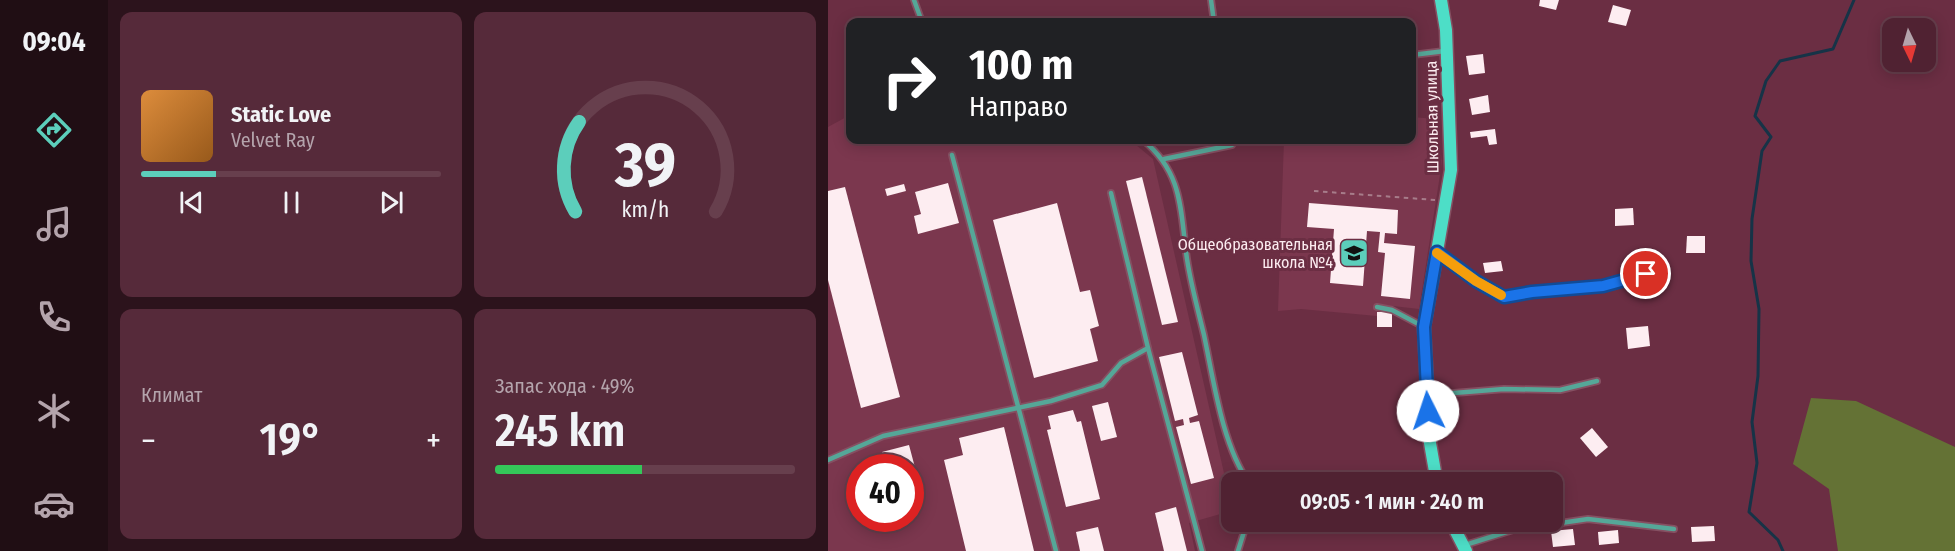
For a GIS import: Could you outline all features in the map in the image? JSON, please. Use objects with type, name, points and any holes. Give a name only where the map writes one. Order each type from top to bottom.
[{"type":"street","name":"Школьная улица","points":[[1436,472],[1426,395],[1424,327],[1451,170],[1447,51],[1441,0]]},
{"type":"street","points":[[1455,532],[1464,548]]},
{"type":"lane","points":[[914,0],[921,18]]},
{"type":"lane","points":[[1211,0],[1213,18]]},
{"type":"lane","points":[[1416,55],[1447,51]]},
{"type":"lane","points":[[1147,144],[1164,159],[1182,205],[1187,260],[1236,464],[1241,472]]},
{"type":"lane","points":[[1164,159],[1232,144]]},
{"type":"lane","points":[[952,155],[1056,551]]},
{"type":"lane","points":[[1111,193],[1148,348],[1202,551]]},
{"type":"lane","points":[[1437,252],[1476,281],[1504,297],[1532,292],[1603,286],[1646,274]]},
{"type":"lane","points":[[1377,307],[1392,310],[1424,327]]},
{"type":"lane","points":[[828,460],[883,436],[1018,408],[1102,385],[1121,363],[1148,348]]},
{"type":"lane","points":[[1426,395],[1504,389],[1560,390],[1597,381]]},
{"type":"lane","points":[[1464,548],[1513,530],[1588,519],[1674,529]]},
{"type":"lane","points":[[1238,551],[1244,532]]},
{"type":"path","points":[[1314,191],[1446,202]]},
{"type":"shaded area","points":[[846,117],[846,144],[1135,144],[1153,159],[1224,472],[1221,472],[1221,514],[1189,523],[1195,551],[828,551],[828,127]]},
{"type":"shaded area","name":"Общеобразовательная школа №4","points":[[1416,117],[1436,119],[1442,162],[1419,309],[1393,306],[1392,312],[1378,312],[1377,316],[1301,309],[1278,311],[1284,144],[1416,144]]},
{"type":"green space","points":[[1811,398],[1856,401],[1955,447],[1955,551],[1838,551],[1829,489],[1793,464]]},
{"type":"building","points":[[1540,0],[1559,0],[1556,10],[1539,6]]},
{"type":"building","points":[[1613,5],[1631,10],[1626,26],[1608,22]]},
{"type":"building","points":[[1483,54],[1485,73],[1469,75],[1466,56]]},
{"type":"building","points":[[1488,95],[1490,112],[1472,115],[1469,99]]},
{"type":"building","points":[[1495,129],[1497,144],[1489,145],[1487,136],[1471,138],[1470,132]]},
{"type":"building","points":[[1142,177],[1178,322],[1162,325],[1126,181]]},
{"type":"building","points":[[948,183],[959,223],[918,234],[914,216],[921,214],[915,192]]},
{"type":"building","points":[[904,184],[906,191],[887,196],[885,189]]},
{"type":"building","points":[[845,187],[900,397],[861,408],[828,280],[828,191]]},
{"type":"building","points":[[1057,203],[1080,292],[1090,290],[1099,326],[1090,329],[1098,361],[1034,378],[993,220]]},
{"type":"building","points":[[1309,203],[1398,210],[1397,234],[1385,233],[1384,243],[1415,246],[1410,299],[1381,296],[1385,253],[1378,252],[1380,232],[1367,231],[1363,286],[1330,283],[1334,229],[1307,227]]},
{"type":"building","points":[[1633,208],[1634,225],[1615,226],[1615,209]]},
{"type":"building","points":[[1687,236],[1705,236],[1705,253],[1686,253]]},
{"type":"building","points":[[1501,261],[1503,271],[1485,273],[1483,263]]},
{"type":"building","points":[[1377,312],[1392,312],[1392,327],[1377,327]]},
{"type":"building","points":[[1648,326],[1650,346],[1628,349],[1626,328]]},
{"type":"building","points":[[1182,352],[1198,415],[1189,418],[1190,423],[1199,421],[1214,478],[1191,484],[1176,427],[1184,425],[1183,419],[1175,421],[1159,357]]},
{"type":"building","points":[[1108,402],[1117,437],[1101,441],[1092,406]]},
{"type":"building","points":[[1073,410],[1077,422],[1081,421],[1100,499],[1066,507],[1047,430],[1051,429],[1048,416]]},
{"type":"building","points":[[1004,427],[1034,551],[966,551],[944,460],[963,455],[959,438]]},
{"type":"building","points":[[1592,428],[1608,447],[1596,457],[1580,438]]},
{"type":"building","points":[[909,445],[911,454],[882,454],[882,452]]},
{"type":"building","points":[[1176,507],[1187,551],[1164,551],[1155,513]]},
{"type":"building","points":[[1714,526],[1715,541],[1692,542],[1691,527]]},
{"type":"building","points":[[1098,527],[1104,551],[1080,551],[1076,532]]},
{"type":"building","points":[[1573,529],[1575,545],[1553,547],[1551,532],[1563,532],[1563,530]]},
{"type":"building","points":[[1618,530],[1619,543],[1599,545],[1598,532]]},
{"type":"waterway","points":[[1783,551],[1778,540],[1749,512],[1757,463],[1752,422],[1758,376],[1759,309],[1751,261],[1752,219],[1762,151],[1771,137],[1755,116],[1766,81],[1780,61],[1833,49],[1854,0]]},
{"type":"slow traffic","points":[[1437,253],[1460,267],[1476,281],[1501,295]]},
{"type":"place","name":"Общеобразовательная школа №4","points":[[1354,253]]},
{"type":"route","points":[[1428,411],[1424,327],[1437,252],[1476,281],[1504,297],[1567,288],[1603,286],[1646,274]]}]
